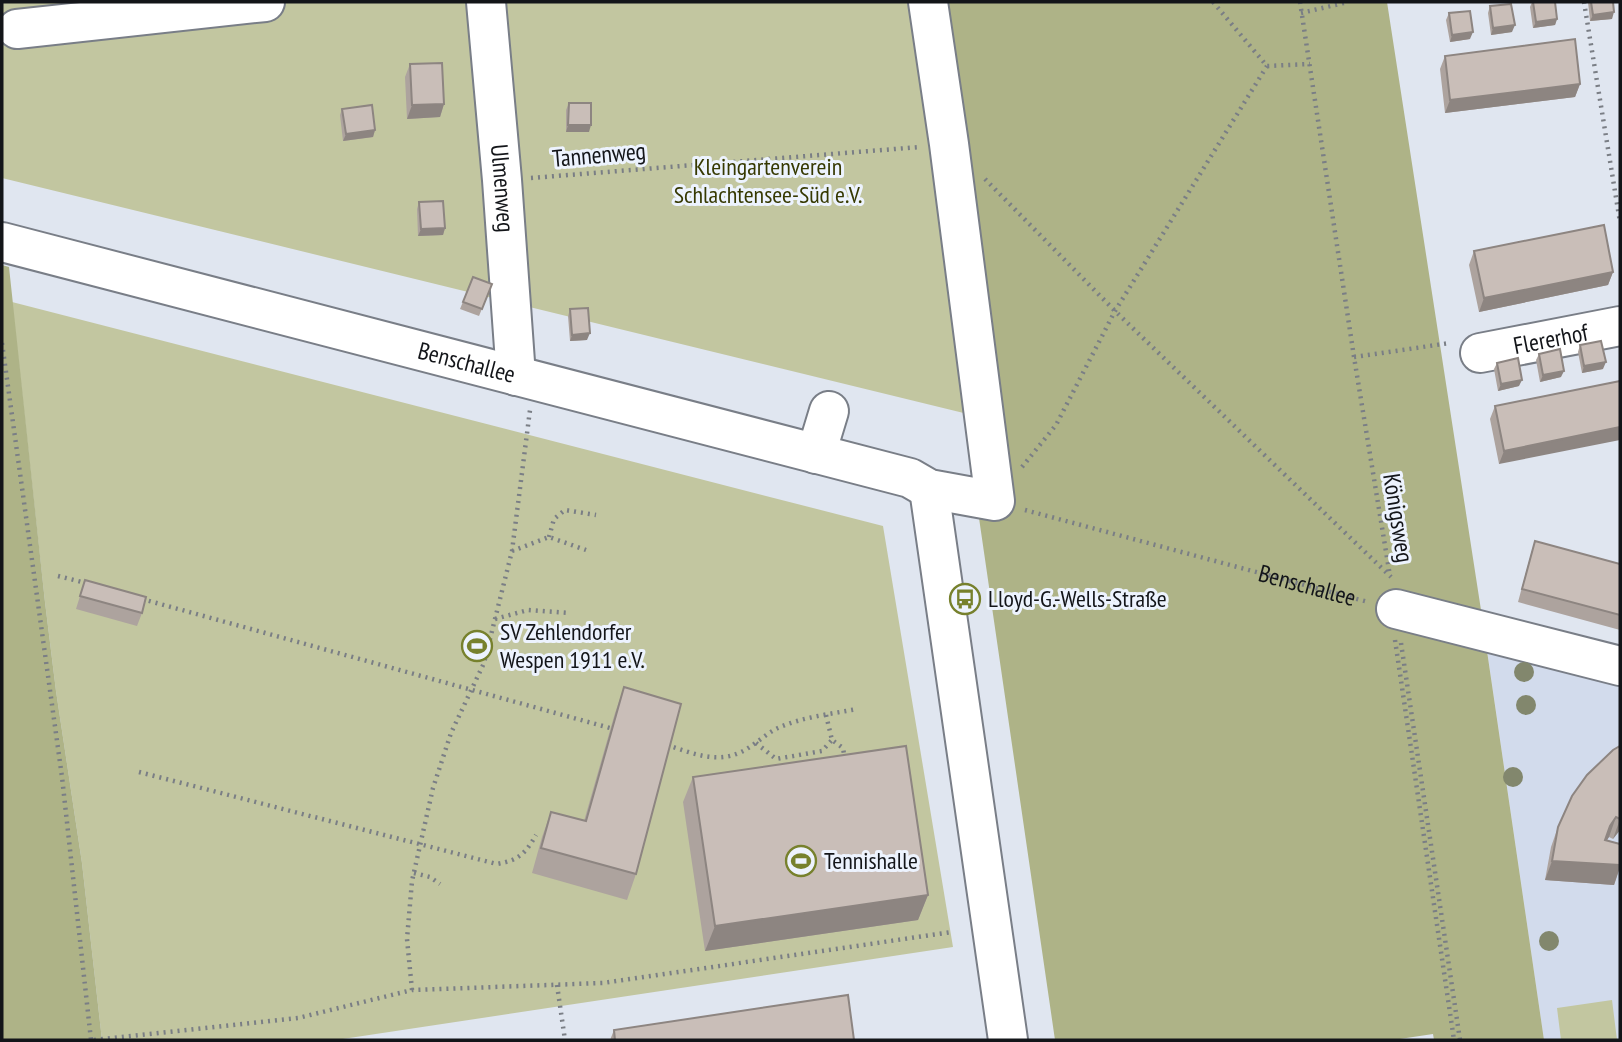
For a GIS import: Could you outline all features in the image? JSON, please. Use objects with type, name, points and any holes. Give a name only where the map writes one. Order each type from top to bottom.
[{"type":"street","points":[[17,29],[265,2]]},
{"type":"street","name":"Ulmenweg","points":[[486,2],[524,389]]},
{"type":"street","points":[[928,2],[995,501]]},
{"type":"street","name":"Benschallee","points":[[2,242],[524,389],[816,454],[909,478],[929,489],[995,501]]},
{"type":"street","name":"Flererhof","points":[[1480,353],[1620,326]]},
{"type":"street","points":[[816,454],[829,411]]},
{"type":"street","points":[[929,489],[1008,1040]]},
{"type":"street","points":[[1393,593],[1620,666]]},
{"type":"path","points":[[1213,2],[1267,66]]},
{"type":"path","name":"Königsweg","points":[[1300,2],[1460,1040]]},
{"type":"path","points":[[1301,13],[1348,2]]},
{"type":"path","points":[[1584,2],[1620,222]]},
{"type":"path","points":[[1267,66],[1310,64]]},
{"type":"path","points":[[995,501],[1056,425],[1115,312],[1267,66]]},
{"type":"path","name":"Tannenweg","points":[[502,180],[949,144]]},
{"type":"path","points":[[983,177],[1393,593],[1392,619],[1454,1040]]},
{"type":"path","points":[[1354,357],[1459,341],[1480,353]]},
{"type":"path","points":[[2,343],[62,777],[92,1040],[298,1018],[412,990],[603,983],[952,932]]},
{"type":"path","points":[[412,990],[407,939],[414,873],[433,788],[451,733],[484,663],[512,551],[524,389]]},
{"type":"path","name":"Benschallee","points":[[995,501],[1042,515],[1393,593]]},
{"type":"path","points":[[549,537],[554,519],[565,510],[596,515]]},
{"type":"path","points":[[512,551],[549,537],[586,550]]},
{"type":"path","points":[[58,576],[98,587]]},
{"type":"path","points":[[138,597],[610,728]]},
{"type":"path","points":[[495,619],[528,610],[569,613]]},
{"type":"path","points":[[667,745],[707,757],[721,758],[741,752],[777,729],[804,720],[857,709]]},
{"type":"path","points":[[826,715],[832,740],[843,748],[845,761],[850,769]]},
{"type":"path","points":[[756,743],[776,759],[822,751],[832,740]]},
{"type":"path","points":[[139,772],[497,864],[513,861],[527,851],[536,835]]},
{"type":"path","points":[[414,873],[430,877],[440,884]]},
{"type":"path","points":[[557,985],[565,1040]]},
{"type":"shaded area","points":[[1487,650],[1620,685],[1620,1040],[1544,1040]]},
{"type":"green space","name":"Kleingartenverein Schlachtensee-Süd e.V.","points":[[2,2],[925,2],[980,417],[2,178]]},
{"type":"green space","points":[[925,2],[1387,2],[1544,1040],[1434,1040],[1433,1034],[1393,1040],[1055,1040],[979,518],[993,521]]},
{"type":"green space","points":[[2,265],[9,267],[45,602],[82,863],[102,1040],[2,1040]]},
{"type":"green space","name":"SV Zehlendorfer Wespen 1911 e.V.","points":[[12,302],[883,526],[953,947],[336,1040],[102,1040],[82,863],[45,602]]},
{"type":"green space","points":[[1612,1000],[1617,1040],[1561,1040],[1557,1008]]},
{"type":"building","points":[[1533,2],[1555,2],[1557,19],[1536,22]]},
{"type":"building","points":[[1591,2],[1613,2],[1614,12],[1593,15]]},
{"type":"building","points":[[1511,4],[1515,25],[1493,28],[1490,6]]},
{"type":"building","points":[[1470,11],[1473,32],[1452,35],[1449,13]]},
{"type":"building","points":[[1575,39],[1580,84],[1450,100],[1445,56]]},
{"type":"building","points":[[442,63],[444,104],[412,105],[410,64]]},
{"type":"building","points":[[569,103],[591,103],[591,125],[568,125]]},
{"type":"building","points":[[372,105],[375,130],[346,134],[342,109]]},
{"type":"building","points":[[443,201],[445,228],[421,229],[419,202]]},
{"type":"building","points":[[1604,225],[1613,272],[1484,298],[1474,251]]},
{"type":"building","points":[[473,277],[492,284],[482,309],[463,302]]},
{"type":"building","points":[[588,308],[590,333],[572,335],[570,309]]},
{"type":"building","points":[[1601,341],[1606,362],[1584,366],[1580,345]]},
{"type":"building","points":[[1560,349],[1564,371],[1543,375],[1539,354]]},
{"type":"building","points":[[1518,358],[1522,380],[1501,384],[1497,363]]},
{"type":"building","points":[[1620,381],[1620,427],[1504,451],[1495,406]]},
{"type":"building","points":[[1535,541],[1620,564],[1620,615],[1522,589]]},
{"type":"building","points":[[85,580],[146,597],[142,613],[80,596]]},
{"type":"building","points":[[624,687],[681,704],[636,874],[541,848],[551,812],[586,821]]},
{"type":"building","name":"Tennishalle","points":[[906,746],[928,895],[715,926],[693,777]]},
{"type":"building","points":[[1620,746],[1620,819],[1616,817],[1605,840],[1620,844],[1620,865],[1552,861],[1558,827],[1572,796],[1587,775]]},
{"type":"building","points":[[848,995],[854,1040],[615,1040],[614,1030]]},
{"type":"place","name":"Lloyd-G.-Wells-Straße","points":[[965,599]]},
{"type":"place","name":"SV Zehlendorfer Wespen 1911 e.V.","points":[[477,646]]},
{"type":"place","name":"Tennishalle","points":[[801,861]]}]
